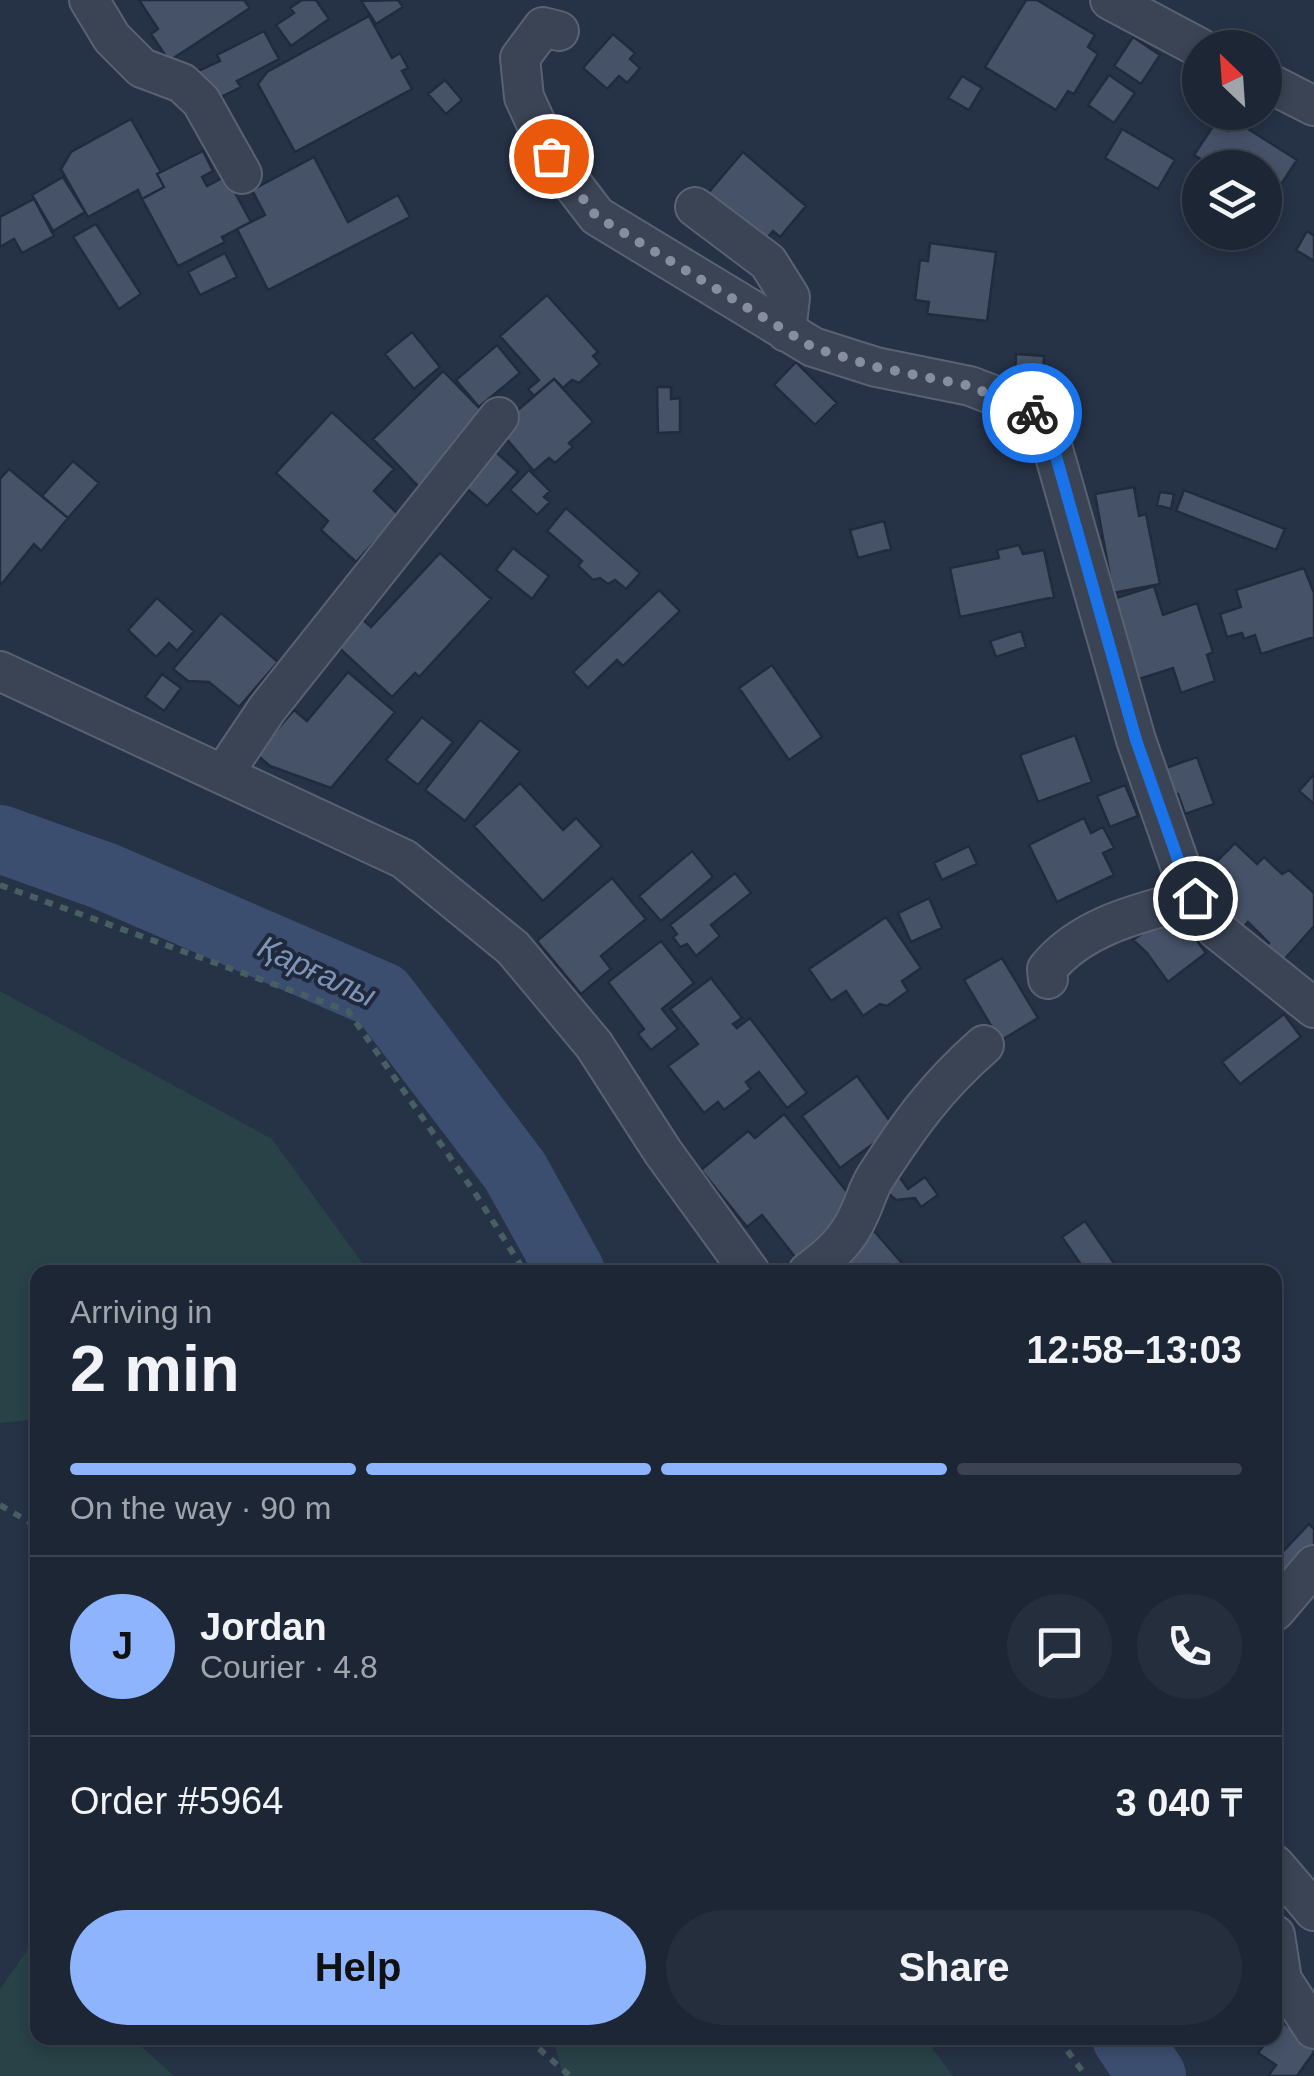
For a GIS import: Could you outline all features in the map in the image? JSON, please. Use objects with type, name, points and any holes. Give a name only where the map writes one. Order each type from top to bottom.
[{"type":"street","points":[[89,0],[112,38],[142,68],[182,83],[201,101],[242,174]]},
{"type":"street","points":[[1110,0],[1182,38]]},
{"type":"street","points":[[559,31],[542,27],[520,58],[524,96],[551,156],[596,216],[814,348],[876,367],[970,386],[1030,409],[1050,435],[1136,740],[1188,888],[1216,928],[1314,1008]]},
{"type":"street","points":[[1282,90],[1314,106]]},
{"type":"street","points":[[695,207],[768,262],[790,297],[786,332]]},
{"type":"street","points":[[224,773],[267,709],[499,417]]},
{"type":"street","points":[[0,671],[404,858],[513,948],[594,1045],[663,1152],[745,1265]]},
{"type":"street","points":[[1048,979],[1047,969],[1060,953],[1112,922],[1195,898]]},
{"type":"street","points":[[817,1265],[836,1251],[858,1218],[872,1184],[918,1111],[984,1045]]},
{"type":"street","points":[[1282,1603],[1314,1565]]},
{"type":"street","points":[[1282,1874],[1314,1911]]},
{"type":"street","points":[[1282,1980],[1314,2029]]},
{"type":"path","points":[[0,885],[348,1011],[475,1193],[520,1265]]},
{"type":"path","points":[[0,1505],[30,1522]]},
{"type":"path","points":[[535,2045],[570,2076]]},
{"type":"path","points":[[1063,2045],[1086,2076]]},
{"type":"green space","points":[[0,991],[272,1139],[364,1265],[30,1265],[30,1420],[0,1423]]},
{"type":"green space","points":[[30,1946],[30,2045],[140,2045],[174,2076],[0,2076],[0,1989]]},
{"type":"green space","points":[[555,2045],[930,2045],[953,2076],[563,2076]]},
{"type":"building","points":[[139,0],[244,0],[250,8],[169,61],[151,34],[158,29]]},
{"type":"building","points":[[302,0],[316,0],[329,19],[291,46],[276,25],[294,13],[290,8]]},
{"type":"building","points":[[398,0],[403,7],[376,24],[361,1]]},
{"type":"building","points":[[1026,0],[1037,0],[1095,35],[1088,47],[1098,54],[1074,94],[1068,91],[1056,110],[985,67]]},
{"type":"building","points":[[369,16],[392,58],[400,53],[408,68],[402,71],[412,89],[295,152],[258,84],[267,72]]},
{"type":"building","points":[[264,31],[279,59],[237,81],[241,87],[213,101],[198,71],[220,61],[217,55]]},
{"type":"building","points":[[613,34],[635,53],[630,59],[640,68],[627,83],[619,76],[607,89],[583,68]]},
{"type":"building","points":[[1133,37],[1160,55],[1141,84],[1114,66]]},
{"type":"building","points":[[1109,75],[1135,93],[1114,123],[1088,105]]},
{"type":"building","points":[[962,76],[982,88],[969,110],[948,98]]},
{"type":"building","points":[[445,80],[462,100],[446,114],[428,94]]},
{"type":"building","points":[[131,119],[161,172],[157,174],[164,187],[142,199],[138,190],[88,217],[61,169],[71,152]]},
{"type":"building","points":[[1122,129],[1175,160],[1158,189],[1105,158]]},
{"type":"building","points":[[1210,130],[1250,130],[1281,150],[1197,150]]},
{"type":"building","points":[[1282,150],[1297,160],[1282,183]]},
{"type":"building","points":[[203,151],[213,171],[202,177],[207,186],[226,176],[251,222],[222,237],[225,242],[178,266],[142,199],[164,187],[157,174]]},
{"type":"building","points":[[743,152],[806,206],[780,237],[773,231],[760,247],[703,199]]},
{"type":"building","points":[[314,157],[348,222],[398,195],[410,217],[268,290],[237,229],[265,215],[252,190]]},
{"type":"building","points":[[63,177],[85,212],[53,231],[32,195]]},
{"type":"building","points":[[34,199],[54,236],[22,253],[14,239],[0,247],[0,217]]},
{"type":"building","points":[[96,224],[141,294],[119,309],[73,237]]},
{"type":"building","points":[[1307,231],[1314,236],[1314,261],[1296,250]]},
{"type":"building","points":[[930,243],[996,252],[987,321],[927,314],[929,302],[915,300],[920,260],[928,261]]},
{"type":"building","points":[[225,253],[237,277],[200,295],[188,272]]},
{"type":"building","points":[[547,295],[598,352],[593,356],[600,364],[579,383],[572,380],[563,388],[554,379],[534,396],[528,389],[539,380],[500,336]]},
{"type":"building","points":[[412,332],[440,367],[414,389],[385,354]]},
{"type":"building","points":[[497,345],[520,373],[479,407],[456,380]]},
{"type":"building","points":[[1016,354],[1044,356],[1043,377],[1015,375]]},
{"type":"building","points":[[796,362],[837,403],[815,425],[774,385]]},
{"type":"building","points":[[443,371],[491,420],[420,488],[373,439]]},
{"type":"building","points":[[554,379],[593,422],[569,443],[573,447],[555,463],[549,458],[534,471],[497,428]]},
{"type":"building","points":[[657,387],[671,387],[671,399],[680,398],[680,432],[658,433]]},
{"type":"building","points":[[332,412],[394,469],[374,491],[399,515],[356,562],[321,530],[328,521],[276,473]]},
{"type":"building","points":[[496,452],[518,472],[487,506],[465,487]]},
{"type":"building","points":[[73,461],[99,483],[68,518],[42,496]]},
{"type":"building","points":[[9,469],[68,518],[41,551],[34,544],[0,586],[0,479]]},
{"type":"building","points":[[529,470],[550,491],[544,497],[550,502],[537,515],[510,490]]},
{"type":"building","points":[[1134,487],[1139,516],[1146,514],[1160,584],[1113,593],[1095,494]]},
{"type":"building","points":[[1184,490],[1285,529],[1276,550],[1176,511]]},
{"type":"building","points":[[1160,492],[1174,494],[1171,509],[1157,505]]},
{"type":"building","points":[[566,508],[640,573],[626,589],[615,580],[608,584],[600,578],[593,580],[578,566],[582,561],[547,531]]},
{"type":"building","points":[[884,521],[891,549],[858,558],[850,530]]},
{"type":"building","points":[[1019,545],[1023,554],[1044,550],[1054,597],[960,617],[950,568],[999,558],[997,550]]},
{"type":"building","points":[[513,548],[549,576],[532,599],[496,570]]},
{"type":"building","points":[[440,553],[491,599],[419,677],[415,673],[392,697],[336,645],[361,618],[371,627]]},
{"type":"building","points":[[1304,568],[1314,593],[1314,637],[1261,654],[1255,635],[1244,639],[1242,633],[1227,637],[1220,614],[1241,607],[1236,590]]},
{"type":"building","points":[[1154,586],[1163,615],[1197,603],[1213,652],[1207,655],[1215,681],[1181,693],[1173,668],[1139,679],[1113,599]]},
{"type":"building","points":[[659,590],[680,611],[623,666],[617,660],[588,688],[573,672]]},
{"type":"building","points":[[157,598],[194,631],[177,651],[169,643],[156,657],[128,630]]},
{"type":"building","points":[[221,613],[278,662],[239,707],[209,682],[188,681],[173,669]]},
{"type":"building","points":[[1021,631],[1026,647],[996,657],[990,641]]},
{"type":"building","points":[[772,665],[822,737],[789,760],[739,688]]},
{"type":"building","points":[[348,672],[395,712],[331,788],[270,766],[256,754],[294,710],[307,721]]},
{"type":"building","points":[[162,674],[181,688],[164,711],[145,697]]},
{"type":"building","points":[[422,717],[453,742],[418,785],[386,760]]},
{"type":"building","points":[[480,720],[520,751],[465,821],[425,790]]},
{"type":"building","points":[[1075,735],[1092,782],[1038,802],[1020,755]]},
{"type":"building","points":[[1197,757],[1214,804],[1185,814],[1178,794],[1172,796],[1163,769]]},
{"type":"building","points":[[1314,774],[1314,804],[1299,791]]},
{"type":"building","points":[[520,783],[563,830],[576,818],[602,846],[543,901],[474,826]]},
{"type":"building","points":[[1125,785],[1138,816],[1110,827],[1097,796]]},
{"type":"building","points":[[1084,818],[1091,833],[1103,827],[1114,848],[1103,853],[1114,875],[1057,902],[1029,845]]},
{"type":"building","points":[[1235,843],[1257,864],[1264,857],[1282,874],[1289,870],[1314,893],[1314,926],[1282,962],[1266,948],[1269,943],[1248,922],[1242,929],[1223,910],[1235,897],[1208,870]]},
{"type":"building","points":[[969,846],[977,864],[942,880],[934,863]]},
{"type":"building","points":[[692,851],[713,877],[661,921],[639,896]]},
{"type":"building","points":[[735,873],[751,893],[711,925],[720,936],[696,956],[687,944],[680,947],[670,925]]},
{"type":"building","points":[[612,878],[646,919],[601,956],[611,969],[581,994],[537,941]]},
{"type":"building","points":[[929,898],[942,928],[911,942],[898,913]]},
{"type":"building","points":[[1175,910],[1206,953],[1168,982],[1133,940]]},
{"type":"building","points":[[886,917],[921,968],[902,981],[908,991],[863,1016],[846,991],[831,1001],[809,969]]},
{"type":"building","points":[[661,941],[694,983],[662,1009],[678,1029],[651,1050],[638,1034],[644,1029],[608,982]]},
{"type":"building","points":[[1002,958],[1038,1018],[1000,1041],[964,980]]},
{"type":"building","points":[[711,978],[742,1018],[733,1024],[737,1028],[750,1018],[807,1093],[787,1108],[759,1072],[746,1082],[751,1089],[724,1110],[718,1102],[704,1113],[668,1066],[698,1044],[670,1009]]},
{"type":"building","points":[[1284,1014],[1301,1037],[1240,1084],[1222,1062]]},
{"type":"building","points":[[857,1076],[895,1128],[840,1168],[802,1116]]},
{"type":"building","points":[[784,1114],[856,1203],[799,1262],[762,1215],[747,1227],[701,1170],[748,1131],[755,1138]]},
{"type":"building","points":[[898,1175],[908,1189],[925,1177],[938,1195],[921,1207],[915,1198],[896,1200],[887,1187]]},
{"type":"building","points":[[1085,1221],[1115,1265],[1081,1265],[1062,1237]]},
{"type":"building","points":[[874,1231],[904,1265],[834,1265]]},
{"type":"building","points":[[1309,1524],[1314,1529],[1314,1552],[1288,1576],[1282,1570],[1282,1553]]},
{"type":"building","points":[[1282,2022],[1314,2045],[1314,2052],[1297,2076],[1268,2076],[1276,2065],[1258,2053],[1264,2045],[1282,2045]]},
{"type":"waterway","name":"Қарғалы","points":[[0,839],[104,876],[382,996],[515,1171],[567,1265]]},
{"type":"waterway","name":"Қарғалы","points":[[1131,2045],[1152,2076]]},
{"type":"way so far","points":[[551,156],[596,216],[814,348],[876,367],[970,386],[1032,413]]},
{"type":"route","points":[[1032,413],[1050,435],[1136,740],[1188,888],[1195,898]]}]
